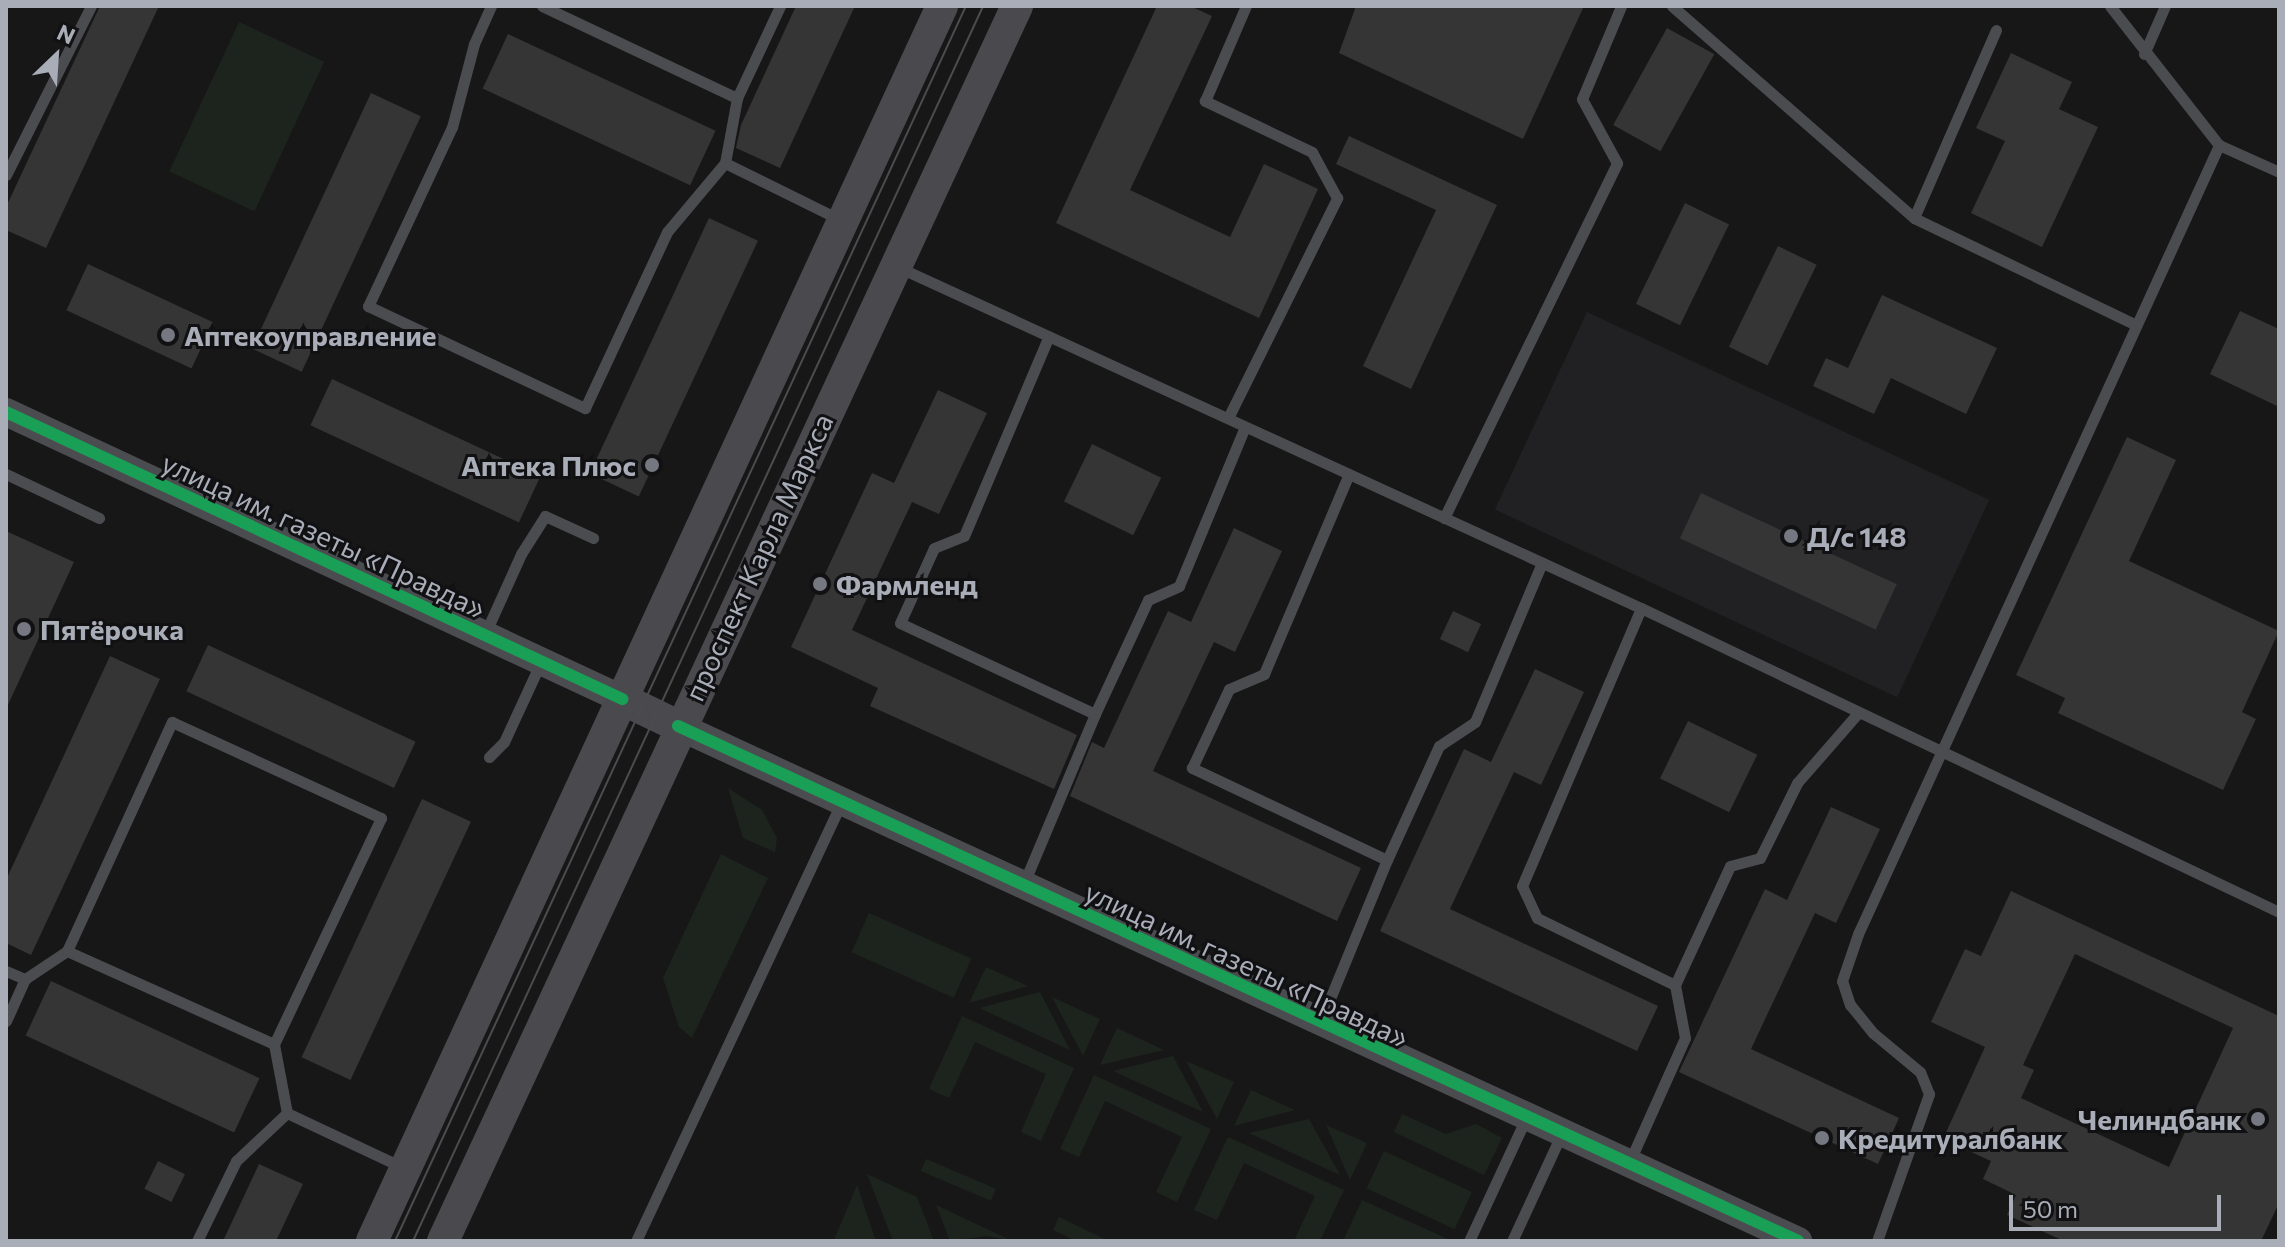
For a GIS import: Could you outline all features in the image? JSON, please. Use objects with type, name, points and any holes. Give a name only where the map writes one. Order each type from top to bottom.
[{"type":"main road","points":[[372,1241],[845,222],[942,6]]},
{"type":"main road","name":"проспект Карла Маркса","points":[[443,1241],[678,726],[1017,6]]},
{"type":"main road","name":"улица им. газеты «Правда»","points":[[622,699],[678,726]]},
{"type":"street","name":"улица им. газеты «Правда»","points":[[6,412],[622,699]]},
{"type":"street","name":"улица им. газеты «Правда»","points":[[678,726],[840,805],[1798,1241]]},
{"type":"lane","points":[[6,175],[91,6]]},
{"type":"lane","points":[[491,6],[474,44],[452,127],[368,306],[585,408],[667,232],[725,163],[737,98],[780,6]]},
{"type":"lane","points":[[542,6],[737,98]]},
{"type":"lane","points":[[1228,418],[1337,198],[1312,152],[1205,101],[1246,6]]},
{"type":"lane","points":[[1444,518],[1617,163],[1582,99],[1621,6]]},
{"type":"lane","points":[[1672,6],[1914,218],[2136,325]]},
{"type":"lane","points":[[2110,6],[2144,54],[2219,145],[2279,172]]},
{"type":"lane","points":[[2144,54],[2165,6]]},
{"type":"lane","points":[[1914,218],[1996,30]]},
{"type":"lane","points":[[1877,1241],[1929,1094],[1920,1072],[1873,1033],[1850,1005],[1842,981],[1858,934],[1943,754],[2219,145]]},
{"type":"lane","points":[[725,163],[845,222]]},
{"type":"lane","points":[[896,266],[1641,608],[2279,912]]},
{"type":"lane","points":[[1049,336],[964,536],[934,548],[900,623],[1095,714]]},
{"type":"lane","points":[[1022,887],[1095,714],[1148,600],[1179,586],[1245,427]]},
{"type":"lane","points":[[6,474],[99,518]]},
{"type":"lane","points":[[1349,474],[1264,674],[1229,689],[1192,768],[1387,860]]},
{"type":"lane","points":[[483,636],[521,554],[545,516],[593,538]]},
{"type":"lane","points":[[1320,1023],[1387,860],[1439,746],[1475,722],[1542,563]]},
{"type":"lane","points":[[1641,608],[1522,886],[1537,918],[1675,985]]},
{"type":"lane","points":[[489,757],[504,742],[541,662]]},
{"type":"lane","points":[[1628,1163],[1685,1038],[1675,985],[1730,866],[1760,858],[1797,783],[1858,713]]},
{"type":"lane","points":[[6,1021],[25,979],[67,951],[172,722],[381,818],[274,1044],[287,1113]]},
{"type":"lane","points":[[636,1241],[840,805]]},
{"type":"lane","points":[[67,951],[274,1044]]},
{"type":"lane","points":[[6,971],[25,979]]},
{"type":"lane","points":[[287,1113],[405,1168]]},
{"type":"lane","points":[[197,1241],[236,1161],[287,1113]]},
{"type":"lane","points":[[1469,1241],[1526,1117]]},
{"type":"lane","points":[[1512,1241],[1562,1133]]},
{"type":"shaded area","points":[[239,22],[324,62],[254,211],[169,172]]},
{"type":"shaded area","points":[[1587,312],[1989,500],[1897,697],[1495,510]]},
{"type":"shaded area","points":[[728,788],[762,810],[777,838],[775,852],[743,838]]},
{"type":"shaded area","points":[[721,854],[768,878],[692,1038],[679,1027],[663,978]]},
{"type":"shaded area","points":[[869,913],[971,959],[954,998],[852,952]]},
{"type":"shaded area","points":[[986,967],[1028,986],[969,1003]]},
{"type":"shaded area","points":[[1040,992],[1070,1050],[979,1008]]},
{"type":"shaded area","points":[[1052,997],[1100,1019],[1083,1056]]},
{"type":"shaded area","points":[[962,1016],[1074,1068],[1041,1141],[1021,1132],[1046,1074],[975,1042],[949,1098],[929,1089]]},
{"type":"shaded area","points":[[1117,1028],[1164,1050],[1100,1065]]},
{"type":"shaded area","points":[[1173,1056],[1203,1112],[1113,1071]]},
{"type":"shaded area","points":[[1186,1061],[1234,1082],[1217,1119]]},
{"type":"shaded area","points":[[1094,1075],[1211,1129],[1177,1202],[1156,1192],[1182,1137],[1105,1101],[1079,1157],[1060,1149]]},
{"type":"shaded area","points":[[1251,1090],[1295,1110],[1234,1126]]},
{"type":"shaded area","points":[[1402,1114],[1446,1134],[1476,1124],[1502,1138],[1484,1175],[1394,1132]]},
{"type":"shaded area","points":[[1309,1119],[1340,1175],[1249,1133]]},
{"type":"shaded area","points":[[1326,1125],[1367,1143],[1350,1180]]},
{"type":"shaded area","points":[[1228,1137],[1344,1190],[1320,1241],[1294,1241],[1315,1196],[1244,1163],[1217,1220],[1194,1210]]},
{"type":"shaded area","points":[[1384,1151],[1472,1192],[1455,1229],[1367,1188]]},
{"type":"shaded area","points":[[926,1159],[996,1189],[991,1201],[921,1171]]},
{"type":"shaded area","points":[[867,1174],[917,1197],[934,1241],[893,1241]]},
{"type":"shaded area","points":[[857,1185],[876,1241],[835,1241],[834,1240]]},
{"type":"shaded area","points":[[1362,1200],[1450,1240],[1450,1241],[1343,1241]]},
{"type":"shaded area","points":[[936,1205],[1010,1240],[987,1236],[950,1241]]},
{"type":"shaded area","points":[[1059,1217],[1109,1241],[1076,1241],[1053,1230]]},
{"type":"building","points":[[100,6],[159,6],[46,248],[6,230],[6,207]]},
{"type":"building","points":[[796,6],[855,6],[780,168],[736,148],[741,125]]},
{"type":"building","points":[[1157,6],[1190,6],[1212,16],[1130,190],[1230,237],[1264,164],[1318,189],[1259,318],[1056,223]]},
{"type":"building","points":[[1356,6],[1584,6],[1523,139],[1339,53]]},
{"type":"building","points":[[1667,28],[1714,54],[1660,151],[1613,125]]},
{"type":"building","points":[[508,34],[716,131],[690,185],[483,88]]},
{"type":"building","points":[[2011,53],[2072,82],[2059,109],[2098,127],[2042,247],[1971,213],[2005,141],[1976,128]]},
{"type":"building","points":[[371,93],[421,116],[302,372],[252,349]]},
{"type":"building","points":[[1349,136],[1497,205],[1411,389],[1363,366],[1436,210],[1336,164]]},
{"type":"building","points":[[1685,203],[1729,224],[1680,325],[1636,304]]},
{"type":"building","points":[[709,218],[758,241],[639,496],[590,474]]},
{"type":"building","points":[[1778,246],[1817,265],[1768,366],[1729,347]]},
{"type":"building","points":[[88,264],[213,322],[192,369],[66,310]]},
{"type":"building","points":[[1882,295],[1997,348],[1966,414],[1891,378],[1874,414],[1813,386],[1826,358],[1848,368]]},
{"type":"building","points":[[2240,311],[2279,329],[2279,407],[2210,374]]},
{"type":"building","points":[[332,379],[540,476],[519,522],[310,425]]},
{"type":"building","points":[[938,390],[987,413],[939,514],[912,502],[852,630],[1077,735],[1054,789],[870,706],[878,688],[791,647],[872,473],[894,483]]},
{"type":"building","points":[[2127,437],[2176,460],[2129,561],[2279,631],[2242,712],[2256,719],[2223,790],[2058,713],[2065,698],[2016,675]]},
{"type":"building","points":[[1092,444],[1161,478],[1133,535],[1064,502]]},
{"type":"building","points":[[1701,493],[1897,584],[1876,630],[1680,538]]},
{"type":"building","points":[[1234,528],[1282,551],[1235,652],[1214,642],[1153,771],[1361,868],[1337,921],[1070,796],[1092,742],[1104,748],[1168,611],[1191,622]]},
{"type":"building","name":"Пятёрочка","points":[[6,531],[74,562],[6,709]]},
{"type":"building","points":[[1453,611],[1481,624],[1468,652],[1440,639]]},
{"type":"building","points":[[208,645],[416,742],[394,788],[186,691]]},
{"type":"building","points":[[110,656],[160,679],[31,955],[6,943],[6,880]]},
{"type":"building","points":[[1535,669],[1584,692],[1541,785],[1514,772],[1450,909],[1658,1006],[1637,1051],[1380,931],[1464,749],[1491,762]]},
{"type":"building","points":[[1688,721],[1757,755],[1729,812],[1660,779]]},
{"type":"building","points":[[422,799],[471,822],[350,1080],[302,1057]]},
{"type":"building","points":[[1831,807],[1880,829],[1836,923],[1815,913],[1751,1049],[1899,1118],[1878,1164],[1679,1072],[1765,889],[1787,900]]},
{"type":"building","points":[[2011,891],[2279,1016],[2279,1203],[2261,1241],[2064,1241],[2007,1215],[2016,1195],[1983,1179],[1991,1161],[1943,1139],[1985,1047],[1931,1022],[1965,949],[1981,956]],"holes":[[[2075,954],[2233,1028],[2169,1167],[2021,1098],[2034,1070],[2023,1065]]]},
{"type":"building","points":[[51,981],[259,1078],[234,1133],[26,1035]]},
{"type":"building","points":[[158,1161],[185,1174],[171,1202],[144,1189]]},
{"type":"building","points":[[259,1164],[303,1184],[276,1241],[223,1241]]},
{"type":"tram line","points":[[395,1241],[966,6]]},
{"type":"tram line","points":[[413,1241],[983,6]]},
{"type":"cycle path","points":[[6,412],[622,699]]},
{"type":"cycle path","points":[[678,726],[1798,1241]]},
{"type":"place","name":"Аптекоуправление","points":[[168,335]]},
{"type":"place","name":"Аптека Плюс","points":[[652,465]]},
{"type":"place","name":"Д/с 148","points":[[1791,536]]},
{"type":"place","name":"Фармленд","points":[[820,584]]},
{"type":"place","name":"Пятёрочка","points":[[24,629]]},
{"type":"place","name":"Челиндбанк","points":[[2258,1119]]},
{"type":"place","name":"Кредитуралбанк","points":[[1822,1138]]}]
